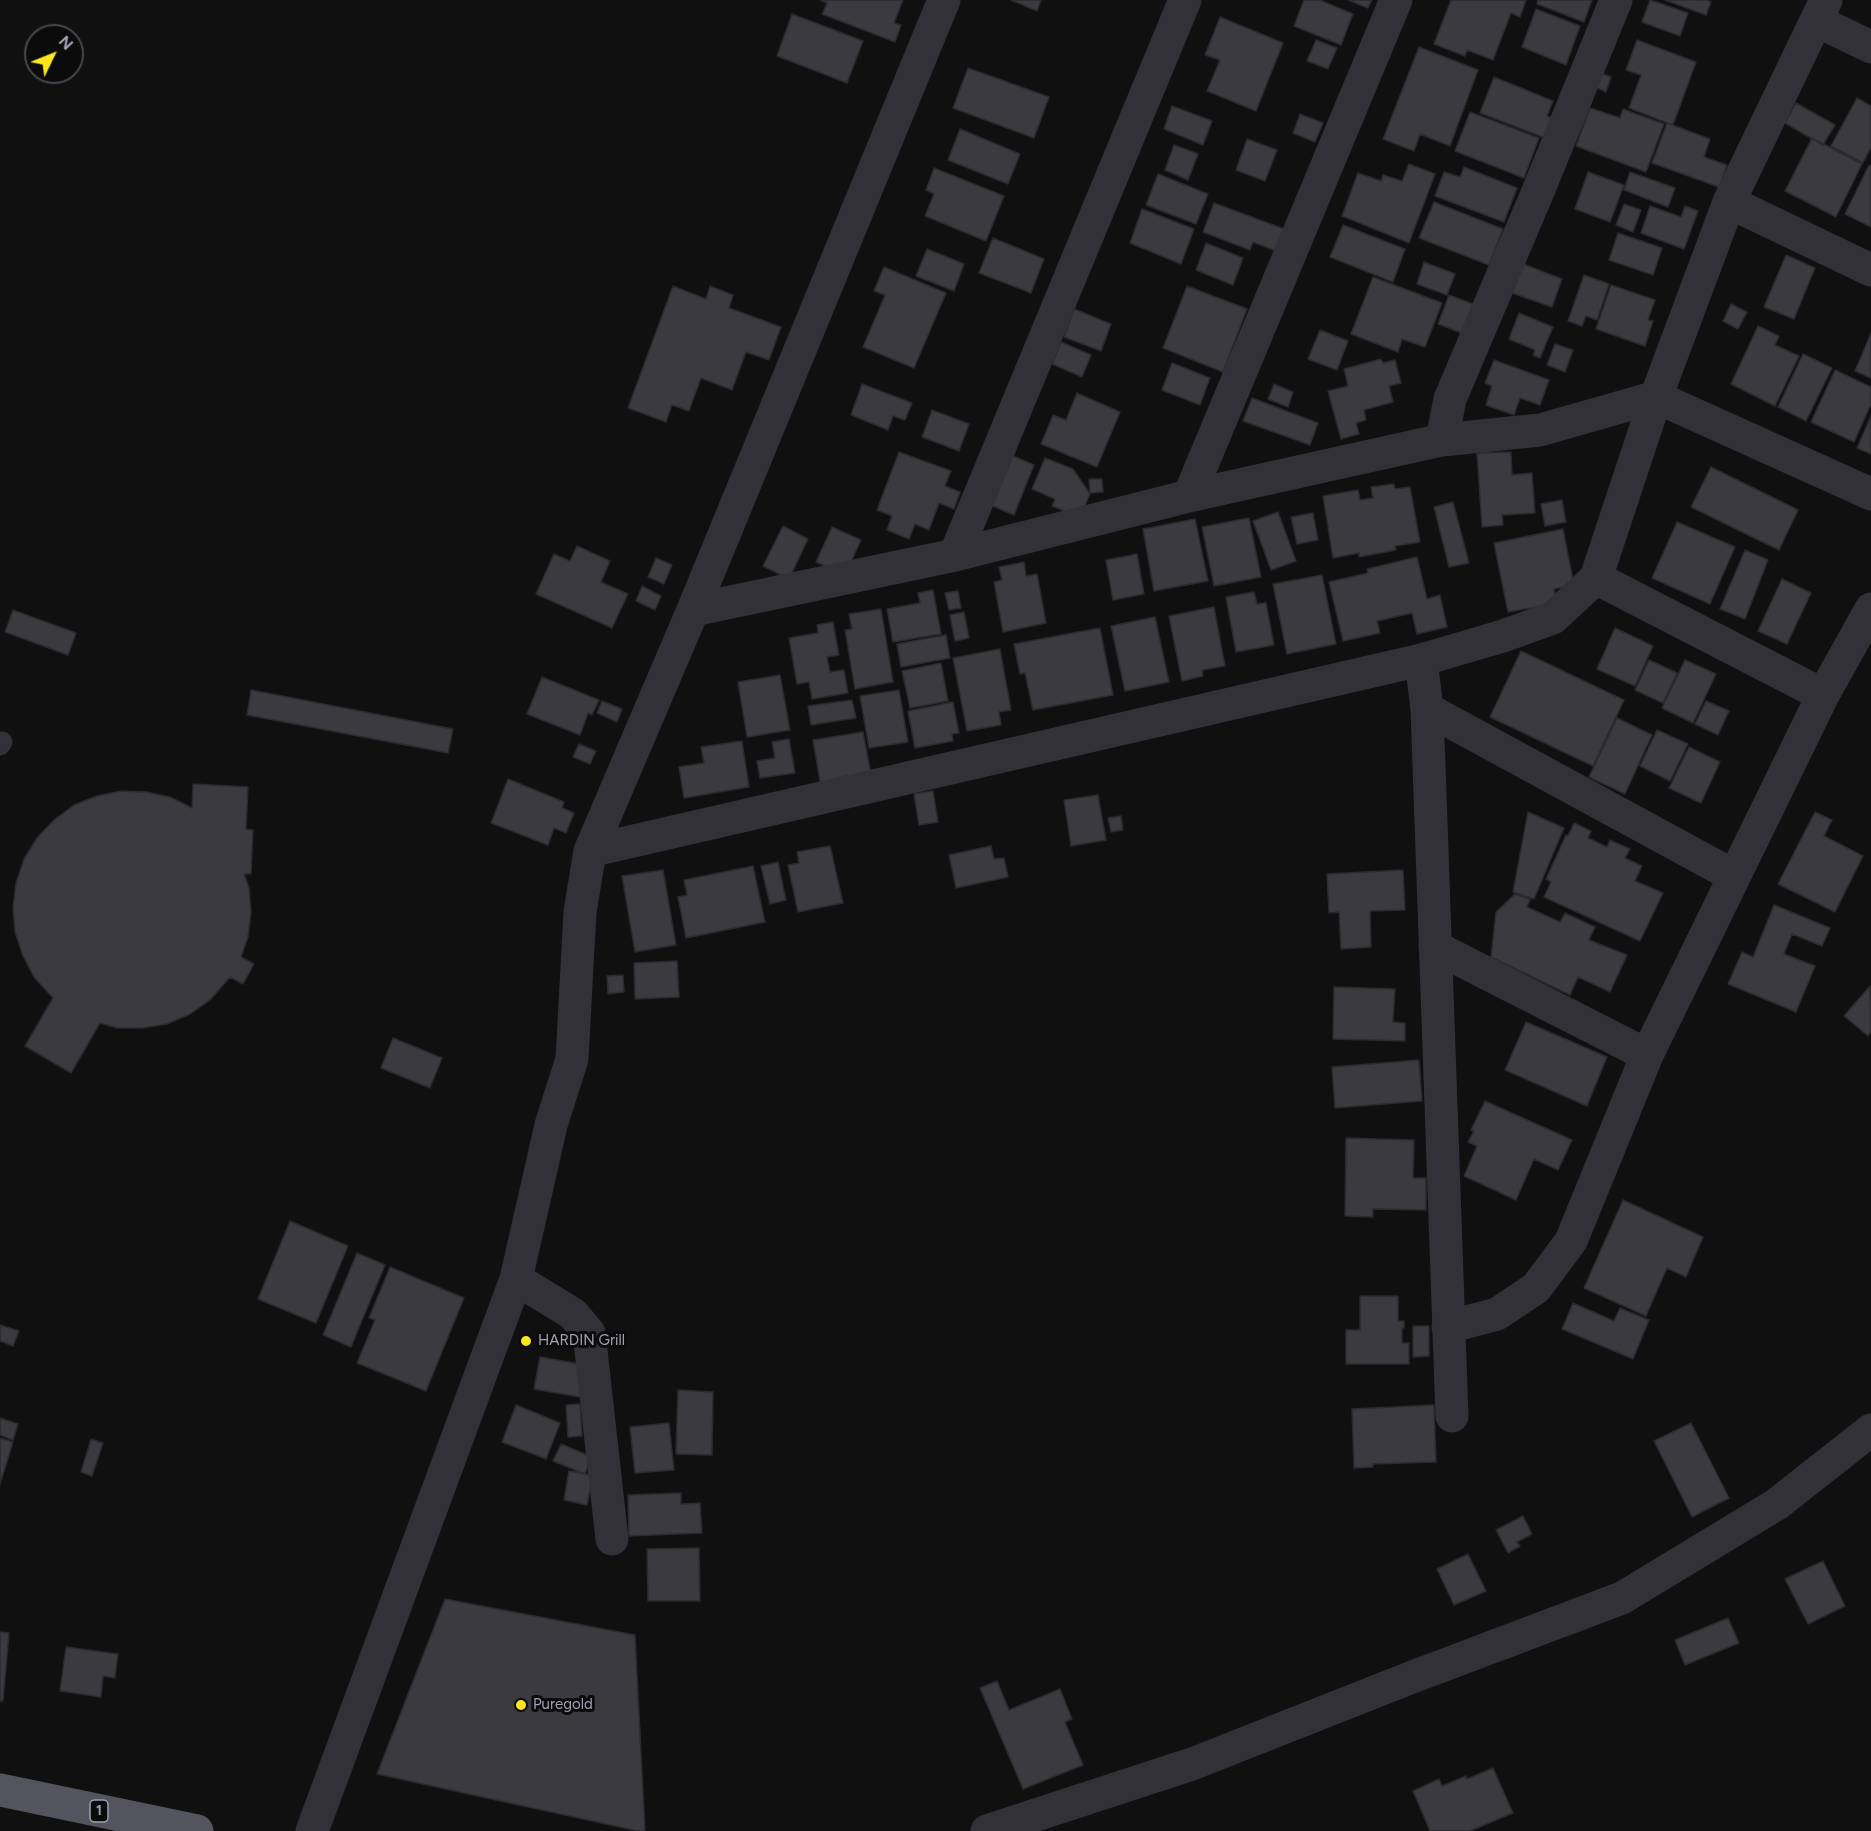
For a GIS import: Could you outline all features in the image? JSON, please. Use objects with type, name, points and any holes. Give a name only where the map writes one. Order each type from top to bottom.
[{"type":"highway","name":"1","points":[[0,1790],[198,1831]]},
{"type":"street","points":[[312,1831],[516,1279],[551,1125],[572,1059],[580,912],[590,851],[693,610],[944,0]]},
{"type":"street","points":[[955,555],[1185,0]]},
{"type":"street","points":[[1189,496],[1396,0]]},
{"type":"street","points":[[1442,440],[1450,399],[1616,0]]},
{"type":"street","points":[[590,851],[1421,660],[1503,636],[1553,618],[1596,578],[1656,397],[1729,202],[1822,11],[1871,47]]},
{"type":"street","points":[[1729,202],[1871,270]]},
{"type":"street","points":[[693,610],[955,555],[1189,496],[1442,440],[1540,430],[1656,397],[1871,494]]},
{"type":"street","points":[[1596,578],[1822,696]]},
{"type":"street","points":[[1448,1327],[1497,1314],[1536,1288],[1571,1241],[1647,1055],[1822,696],[1871,609]]},
{"type":"street","points":[[1421,660],[1427,709],[1452,1416]]},
{"type":"street","points":[[1427,709],[1734,876]]},
{"type":"street","points":[[1435,948],[1647,1055]]},
{"type":"street","points":[[516,1279],[573,1314],[589,1333],[612,1539]]},
{"type":"street","points":[[987,1831],[1192,1764],[1622,1598],[1777,1504],[1871,1430]]},
{"type":"building","points":[[820,0],[903,0],[894,23],[901,25],[895,42],[822,14],[827,3]]},
{"type":"building","points":[[1011,0],[1041,0],[1037,11]]},
{"type":"building","points":[[1304,0],[1320,0],[1353,14],[1341,45],[1294,26]]},
{"type":"building","points":[[1348,0],[1372,0],[1368,8]]},
{"type":"building","points":[[1451,0],[1526,0],[1520,17],[1511,13],[1493,60],[1467,50],[1465,56],[1434,44]]},
{"type":"building","points":[[1538,0],[1592,0],[1584,22],[1537,4]]},
{"type":"building","points":[[1650,0],[1688,13],[1680,36],[1642,22]]},
{"type":"building","points":[[1665,0],[1707,0],[1711,2],[1706,15]]},
{"type":"building","points":[[1536,9],[1580,26],[1566,65],[1522,47]]},
{"type":"building","points":[[792,14],[863,41],[847,83],[777,56]]},
{"type":"building","points":[[1220,17],[1283,43],[1256,111],[1207,91],[1220,60],[1205,55]]},
{"type":"building","points":[[1316,40],[1337,48],[1328,69],[1307,61]]},
{"type":"building","points":[[1637,40],[1696,62],[1673,125],[1629,108],[1641,75],[1626,70]]},
{"type":"building","points":[[1419,47],[1478,70],[1450,146],[1420,134],[1414,151],[1383,139]]},
{"type":"building","points":[[968,68],[1049,97],[1034,138],[953,108]]},
{"type":"building","points":[[1598,72],[1611,77],[1606,92],[1593,86]]},
{"type":"building","points":[[1494,77],[1553,101],[1547,116],[1555,120],[1548,139],[1480,113]]},
{"type":"building","points":[[1857,98],[1871,106],[1871,147],[1863,163],[1831,146]]},
{"type":"building","points":[[1796,103],[1835,125],[1823,145],[1785,123]]},
{"type":"building","points":[[1172,106],[1212,121],[1203,145],[1164,129]]},
{"type":"building","points":[[1590,108],[1620,118],[1623,109],[1664,124],[1646,172],[1576,146]]},
{"type":"building","points":[[1470,112],[1539,138],[1524,178],[1455,151]]},
{"type":"building","points":[[1300,114],[1323,123],[1315,142],[1293,133]]},
{"type":"building","points":[[1667,123],[1710,139],[1704,157],[1727,165],[1719,187],[1652,163]]},
{"type":"building","points":[[960,129],[1020,154],[1008,184],[948,160]]},
{"type":"building","points":[[1812,138],[1862,164],[1836,217],[1785,191]]},
{"type":"building","points":[[1247,139],[1277,150],[1265,181],[1236,170]]},
{"type":"building","points":[[1174,145],[1198,154],[1188,180],[1165,170]]},
{"type":"building","points":[[1409,164],[1435,174],[1409,243],[1342,216],[1358,173],[1381,181],[1383,175],[1402,181]]},
{"type":"building","points":[[1869,165],[1871,166],[1871,227],[1845,214]]},
{"type":"building","points":[[1464,167],[1517,188],[1504,222],[1435,196],[1444,172],[1460,177]]},
{"type":"building","points":[[934,168],[1004,196],[986,241],[925,216],[934,194],[926,190]]},
{"type":"building","points":[[1588,172],[1624,185],[1610,222],[1575,209]]},
{"type":"building","points":[[1630,172],[1675,188],[1668,207],[1624,190]]},
{"type":"building","points":[[1158,174],[1208,194],[1196,224],[1146,205]]},
{"type":"building","points":[[1434,202],[1503,229],[1489,265],[1419,238]]},
{"type":"building","points":[[1214,203],[1284,229],[1276,251],[1253,242],[1250,250],[1203,232]]},
{"type":"building","points":[[1624,204],[1641,210],[1633,232],[1616,225]]},
{"type":"building","points":[[1650,206],[1681,217],[1685,206],[1698,211],[1684,249],[1641,233]]},
{"type":"building","points":[[1142,209],[1194,229],[1181,264],[1130,243]]},
{"type":"building","points":[[1343,225],[1405,249],[1393,282],[1330,257]]},
{"type":"building","points":[[1618,233],[1662,248],[1653,275],[1609,260]]},
{"type":"building","points":[[993,238],[1044,259],[1031,293],[979,273]]},
{"type":"building","points":[[1206,243],[1243,258],[1233,285],[1196,270]]},
{"type":"building","points":[[927,249],[964,264],[954,291],[916,276]]},
{"type":"building","points":[[1786,255],[1815,268],[1794,319],[1764,307]]},
{"type":"building","points":[[1424,262],[1455,274],[1447,295],[1417,284]]},
{"type":"building","points":[[1523,264],[1562,279],[1552,307],[1512,293]]},
{"type":"building","points":[[884,267],[946,293],[914,368],[863,347],[885,295],[874,291]]},
{"type":"building","points":[[1584,275],[1609,284],[1597,320],[1586,316],[1582,326],[1568,321]]},
{"type":"building","points":[[1373,277],[1442,303],[1425,347],[1402,339],[1398,352],[1351,334]]},
{"type":"building","points":[[1611,285],[1655,300],[1648,320],[1653,321],[1645,346],[1596,329]]},
{"type":"building","points":[[673,286],[706,299],[710,286],[733,295],[729,308],[781,327],[769,360],[746,352],[732,390],[701,378],[689,411],[672,405],[666,422],[628,408]]},
{"type":"building","points":[[1187,286],[1247,309],[1223,372],[1163,348]]},
{"type":"building","points":[[1449,295],[1478,306],[1467,335],[1438,324]]},
{"type":"building","points":[[1731,304],[1747,312],[1738,329],[1723,321]]},
{"type":"building","points":[[1074,309],[1111,324],[1101,351],[1064,337]]},
{"type":"building","points":[[1519,313],[1553,327],[1540,358],[1533,355],[1535,350],[1509,339]]},
{"type":"building","points":[[1758,326],[1779,336],[1775,345],[1799,356],[1775,406],[1731,384]]},
{"type":"building","points":[[1320,330],[1348,341],[1337,370],[1308,359]]},
{"type":"building","points":[[1871,333],[1871,378],[1855,371]]},
{"type":"building","points":[[1061,342],[1091,355],[1082,377],[1052,364]]},
{"type":"building","points":[[1555,344],[1573,350],[1565,372],[1547,365]]},
{"type":"building","points":[[1803,354],[1832,368],[1806,421],[1778,407]]},
{"type":"building","points":[[1381,359],[1383,363],[1395,360],[1401,383],[1389,386],[1393,402],[1364,410],[1366,420],[1356,423],[1359,434],[1341,439],[1328,391],[1348,386],[1344,369]]},
{"type":"building","points":[[1494,360],[1549,380],[1540,405],[1520,398],[1514,415],[1486,405],[1492,386],[1485,383]]},
{"type":"building","points":[[1172,363],[1210,378],[1200,405],[1162,390]]},
{"type":"building","points":[[1835,370],[1871,387],[1871,404],[1854,442],[1811,422]]},
{"type":"building","points":[[862,384],[912,403],[905,420],[893,416],[888,430],[851,415]]},
{"type":"building","points":[[1274,384],[1293,392],[1288,407],[1268,399]]},
{"type":"building","points":[[1077,393],[1120,412],[1097,467],[1041,444],[1053,415],[1066,420]]},
{"type":"building","points":[[1252,398],[1318,423],[1310,445],[1243,421]]},
{"type":"building","points":[[932,410],[969,424],[959,451],[922,437]]},
{"type":"building","points":[[1871,416],[1871,454],[1857,448]]},
{"type":"building","points":[[899,452],[951,471],[945,486],[960,492],[954,509],[939,503],[929,530],[915,524],[909,539],[887,530],[892,516],[877,510]]},
{"type":"building","points":[[1511,452],[1512,475],[1532,473],[1535,513],[1502,515],[1503,525],[1482,527],[1477,453]]},
{"type":"building","points":[[1011,455],[1034,465],[1014,515],[990,505]]},
{"type":"building","points":[[1045,458],[1073,469],[1090,494],[1080,517],[1052,506],[1055,499],[1032,489]]},
{"type":"building","points":[[1711,467],[1798,510],[1779,550],[1691,507]]},
{"type":"building","points":[[1089,479],[1102,479],[1103,492],[1090,493]]},
{"type":"building","points":[[1394,484],[1395,489],[1410,487],[1420,542],[1395,546],[1396,550],[1359,557],[1359,553],[1333,558],[1323,496],[1358,490],[1360,500],[1373,498],[1371,487]]},
{"type":"building","points":[[1562,500],[1566,522],[1545,526],[1541,504]]},
{"type":"building","points":[[1453,502],[1469,563],[1449,567],[1434,507]]},
{"type":"building","points":[[1278,512],[1296,561],[1271,570],[1253,521]]},
{"type":"building","points":[[1313,513],[1318,540],[1297,544],[1291,517]]},
{"type":"building","points":[[1249,518],[1261,577],[1214,586],[1202,527]]},
{"type":"building","points":[[1195,519],[1208,581],[1154,591],[1143,529]]},
{"type":"building","points":[[1677,522],[1735,547],[1710,604],[1652,578]]},
{"type":"building","points":[[783,526],[808,539],[789,579],[763,566]]},
{"type":"building","points":[[832,527],[861,540],[845,575],[816,562]]},
{"type":"building","points":[[1563,529],[1574,585],[1554,589],[1557,603],[1508,612],[1494,543]]},
{"type":"building","points":[[577,546],[610,561],[601,582],[628,594],[612,628],[536,594],[554,554],[570,561]]},
{"type":"building","points":[[1745,550],[1768,560],[1745,619],[1720,609]]},
{"type":"building","points":[[1137,554],[1144,594],[1113,600],[1106,560]]},
{"type":"building","points":[[1417,557],[1427,599],[1440,595],[1447,627],[1417,634],[1412,613],[1377,621],[1380,633],[1343,641],[1329,582],[1368,573],[1367,569]]},
{"type":"building","points":[[656,558],[672,565],[664,584],[648,577]]},
{"type":"building","points":[[1024,562],[1026,576],[1037,574],[1046,623],[1003,632],[994,582],[1002,580],[999,567]]},
{"type":"building","points":[[1322,575],[1336,644],[1287,654],[1273,584]]},
{"type":"building","points":[[1782,579],[1811,593],[1787,644],[1758,631]]},
{"type":"building","points":[[642,586],[661,596],[655,610],[636,601]]},
{"type":"building","points":[[933,590],[941,634],[893,642],[887,609],[920,603],[918,593]]},
{"type":"building","points":[[958,591],[961,608],[949,610],[945,593]]},
{"type":"building","points":[[1254,592],[1257,604],[1266,603],[1274,645],[1236,652],[1226,597]]},
{"type":"building","points":[[1214,607],[1225,666],[1202,670],[1203,676],[1182,681],[1169,616]]},
{"type":"building","points":[[881,609],[893,682],[855,689],[845,630],[852,629],[849,614]]},
{"type":"building","points":[[13,610],[76,633],[68,655],[5,632]]},
{"type":"building","points":[[964,612],[969,638],[955,641],[950,615]]},
{"type":"building","points":[[1155,617],[1169,682],[1125,691],[1111,626]]},
{"type":"building","points":[[833,622],[839,655],[827,657],[830,672],[844,670],[848,693],[812,699],[809,682],[797,684],[789,638],[818,633],[817,625]]},
{"type":"building","points":[[1100,628],[1113,695],[1033,710],[1025,673],[1020,674],[1014,644]]},
{"type":"building","points":[[1615,628],[1653,646],[1635,686],[1597,669]]},
{"type":"building","points":[[946,635],[950,658],[901,667],[897,644]]},
{"type":"building","points":[[1000,649],[1011,710],[999,712],[1001,725],[967,731],[953,658]]},
{"type":"building","points":[[1521,651],[1624,700],[1593,766],[1490,717]]},
{"type":"building","points":[[1649,660],[1677,673],[1663,703],[1635,690]]},
{"type":"building","points":[[1685,660],[1716,674],[1693,723],[1662,708]]},
{"type":"building","points":[[941,663],[948,701],[910,708],[902,671]]},
{"type":"building","points":[[780,675],[790,730],[747,737],[738,682]]},
{"type":"building","points":[[542,677],[599,700],[592,715],[588,713],[580,735],[527,714]]},
{"type":"building","points":[[251,690],[453,729],[448,753],[247,715]]},
{"type":"building","points":[[899,690],[908,742],[869,748],[860,696]]},
{"type":"building","points":[[852,700],[856,718],[811,725],[808,706]]},
{"type":"building","points":[[602,701],[622,709],[617,722],[597,713]]},
{"type":"building","points":[[1706,701],[1729,711],[1718,735],[1695,724]]},
{"type":"building","points":[[953,702],[959,733],[952,734],[953,741],[915,748],[908,711]]},
{"type":"building","points":[[1617,718],[1652,735],[1625,794],[1589,777]]},
{"type":"building","points":[[1657,730],[1688,744],[1670,781],[1640,766]]},
{"type":"building","points":[[863,732],[872,779],[821,787],[813,740]]},
{"type":"building","points":[[789,739],[795,773],[760,778],[757,761],[775,758],[772,742]]},
{"type":"building","points":[[742,741],[749,787],[684,798],[679,767],[704,763],[701,747]]},
{"type":"building","points":[[579,744],[596,751],[590,764],[573,757]]},
{"type":"building","points":[[1689,747],[1720,762],[1701,803],[1669,788]]},
{"type":"building","points":[[508,779],[564,802],[562,808],[574,813],[566,833],[554,828],[548,845],[491,823]]},
{"type":"building","points":[[193,784],[248,787],[246,829],[253,830],[251,874],[244,874],[249,888],[251,912],[248,937],[241,957],[254,964],[243,984],[230,977],[210,1000],[190,1014],[167,1024],[142,1028],[117,1028],[100,1023],[71,1073],[25,1046],[53,998],[34,977],[23,956],[15,932],[13,907],[16,883],[24,859],[37,838],[54,820],[74,805],[97,796],[121,791],[146,792],[170,797],[192,808]]},
{"type":"building","points":[[933,791],[938,822],[919,825],[914,794]]},
{"type":"building","points":[[1098,795],[1106,840],[1071,846],[1064,800]]},
{"type":"building","points":[[1528,812],[1564,828],[1534,899],[1513,892]]},
{"type":"building","points":[[1815,812],[1832,820],[1824,836],[1863,856],[1835,912],[1778,884]]},
{"type":"building","points":[[1121,816],[1123,830],[1111,832],[1108,818]]},
{"type":"building","points":[[1574,823],[1591,831],[1588,838],[1607,847],[1610,840],[1630,849],[1625,858],[1642,866],[1635,881],[1663,893],[1640,941],[1544,897],[1551,882],[1546,879]]},
{"type":"building","points":[[830,846],[843,903],[798,912],[788,865],[799,863],[797,852]]},
{"type":"building","points":[[991,846],[994,859],[1004,858],[1008,877],[956,888],[949,855]]},
{"type":"building","points":[[778,862],[786,900],[770,904],[761,866]]},
{"type":"building","points":[[753,866],[765,922],[686,938],[678,897],[687,895],[684,880]]},
{"type":"building","points":[[663,870],[676,945],[635,952],[622,876]]},
{"type":"building","points":[[1403,870],[1405,910],[1370,911],[1371,947],[1341,949],[1339,912],[1329,913],[1327,874]]},
{"type":"building","points":[[1515,894],[1530,899],[1527,907],[1560,922],[1565,913],[1595,927],[1589,940],[1627,955],[1610,992],[1578,977],[1570,995],[1491,957],[1496,912]]},
{"type":"building","points":[[1774,905],[1830,928],[1822,946],[1792,934],[1784,954],[1815,966],[1796,1012],[1728,984],[1742,952],[1753,957]]},
{"type":"building","points":[[677,961],[679,997],[635,999],[634,963]]},
{"type":"building","points":[[623,975],[624,992],[608,994],[607,976]]},
{"type":"building","points":[[1870,986],[1871,1032],[1868,1036],[1844,1016]]},
{"type":"building","points":[[1334,987],[1395,989],[1393,1022],[1405,1023],[1405,1041],[1333,1039]]},
{"type":"building","points":[[1526,1022],[1607,1057],[1587,1106],[1505,1070]]},
{"type":"building","points":[[393,1038],[442,1058],[430,1088],[381,1068]]},
{"type":"building","points":[[1419,1060],[1422,1101],[1335,1108],[1332,1067]]},
{"type":"building","points":[[1485,1101],[1572,1140],[1558,1170],[1534,1159],[1516,1200],[1464,1176],[1477,1146],[1468,1142],[1474,1131],[1471,1130]]},
{"type":"building","points":[[1346,1138],[1414,1140],[1413,1178],[1426,1178],[1426,1210],[1373,1209],[1373,1217],[1345,1216]]},
{"type":"building","points":[[1623,1200],[1703,1237],[1686,1277],[1667,1268],[1646,1316],[1584,1288]]},
{"type":"building","points":[[290,1221],[348,1246],[316,1323],[258,1299]]},
{"type":"building","points":[[357,1253],[385,1265],[351,1347],[323,1335]]},
{"type":"building","points":[[390,1267],[464,1298],[426,1391],[357,1363],[375,1320],[369,1318]]},
{"type":"building","points":[[1360,1296],[1398,1296],[1398,1321],[1404,1321],[1402,1343],[1409,1343],[1409,1364],[1346,1364],[1346,1330],[1360,1330]]},
{"type":"building","points":[[1573,1303],[1614,1321],[1620,1308],[1649,1320],[1633,1359],[1562,1329]]},
{"type":"building","points":[[0,1325],[19,1331],[13,1346],[0,1341]]},
{"type":"building","points":[[1413,1326],[1429,1326],[1429,1356],[1413,1357]]},
{"type":"building","points":[[540,1357],[591,1366],[585,1398],[534,1389]]},
{"type":"building","points":[[678,1390],[713,1392],[712,1455],[676,1454]]},
{"type":"building","points":[[580,1404],[582,1436],[568,1437],[566,1405]]},
{"type":"building","points":[[516,1405],[560,1423],[546,1459],[502,1442]]},
{"type":"building","points":[[1434,1405],[1436,1462],[1373,1464],[1373,1467],[1354,1468],[1352,1409]]},
{"type":"building","points":[[0,1418],[18,1424],[13,1440],[0,1435]]},
{"type":"building","points":[[669,1423],[674,1470],[635,1473],[630,1427]]},
{"type":"building","points":[[1691,1423],[1729,1498],[1692,1517],[1654,1441]]},
{"type":"building","points":[[0,1438],[13,1442],[0,1484]]},
{"type":"building","points":[[91,1439],[103,1443],[92,1476],[81,1472]]},
{"type":"building","points":[[561,1444],[592,1457],[585,1474],[553,1461]]},
{"type":"building","points":[[569,1471],[593,1475],[587,1505],[564,1500]]},
{"type":"building","points":[[681,1493],[681,1504],[700,1503],[702,1533],[629,1536],[628,1495]]},
{"type":"building","points":[[1523,1516],[1532,1534],[1517,1542],[1520,1546],[1508,1553],[1496,1530]]},
{"type":"building","points":[[699,1548],[700,1601],[648,1601],[647,1549]]},
{"type":"building","points":[[1468,1554],[1486,1591],[1454,1605],[1437,1569]]},
{"type":"building","points":[[1823,1561],[1845,1606],[1808,1624],[1785,1579]]},
{"type":"building","name":"Puregold","points":[[445,1599],[635,1635],[645,1831],[377,1774]]},
{"type":"building","points":[[1728,1618],[1739,1643],[1685,1665],[1675,1640]]},
{"type":"building","points":[[0,1632],[9,1633],[3,1701],[0,1701]]},
{"type":"building","points":[[66,1647],[118,1654],[115,1678],[103,1676],[101,1697],[60,1691]]},
{"type":"building","points":[[997,1681],[1009,1710],[1060,1689],[1072,1719],[1065,1722],[1083,1765],[1023,1789],[980,1688]]},
{"type":"building","points":[[1493,1768],[1513,1813],[1470,1831],[1430,1831],[1413,1791],[1439,1779],[1442,1786]]},
{"type":"place","name":"HARDIN Grill","points":[[526,1341]]},
{"type":"place","name":"Puregold","points":[[521,1705]]}]
